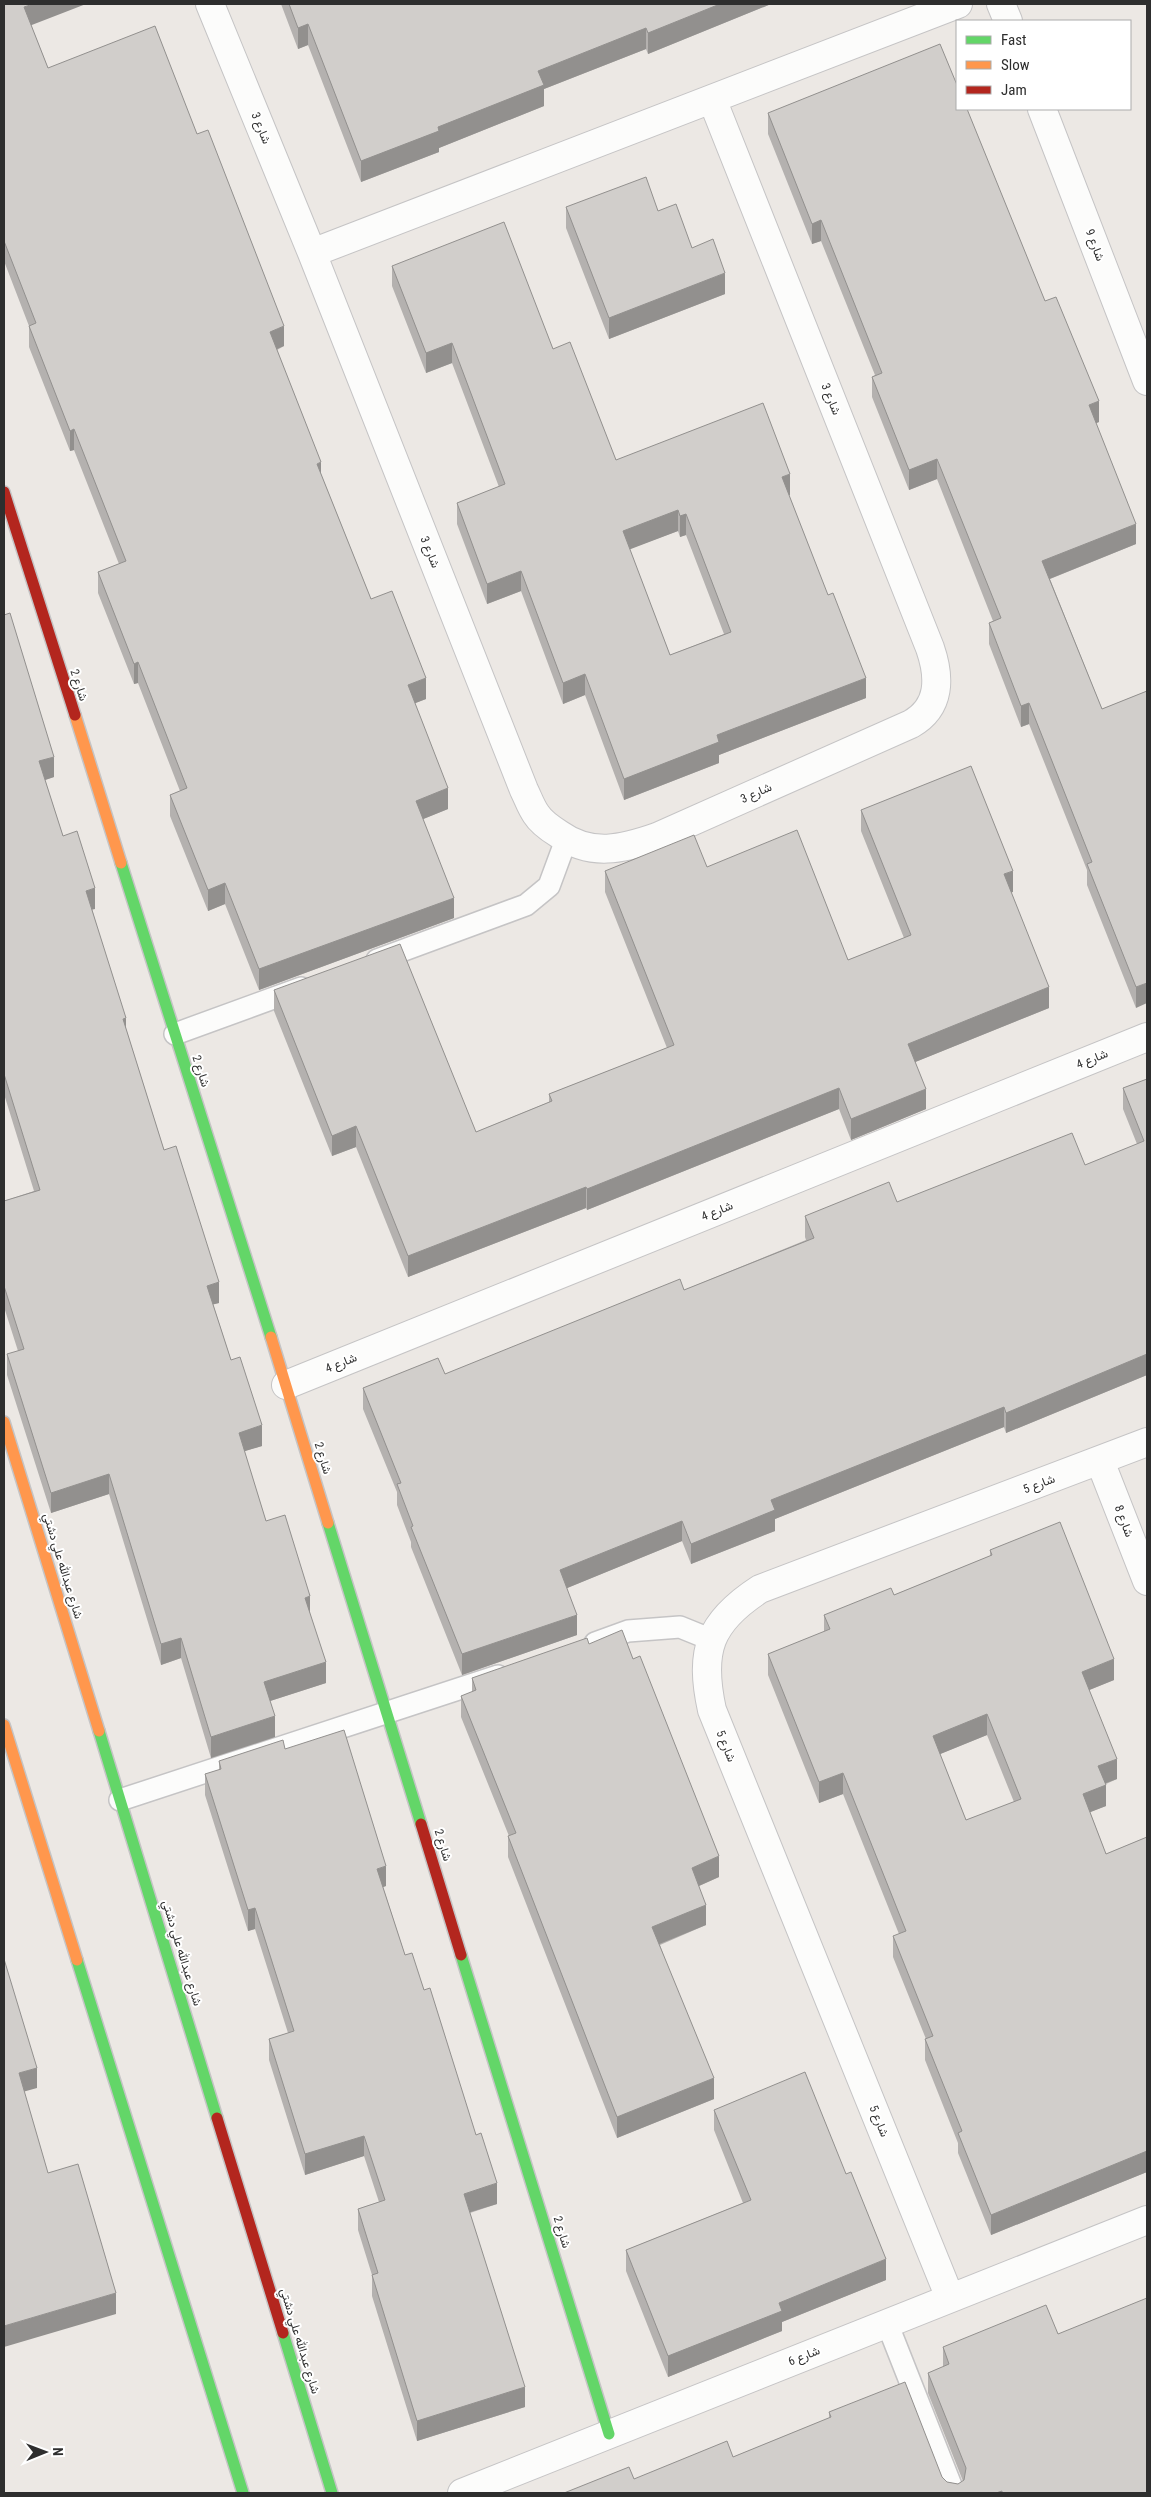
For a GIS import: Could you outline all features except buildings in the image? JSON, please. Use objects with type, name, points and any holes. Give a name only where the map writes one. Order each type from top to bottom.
[{"type":"street","name":"شارع 3","points":[[210,4],[312,253],[524,790],[537,815],[566,840],[581,846],[615,850],[657,837],[911,724],[928,710],[936,691],[935,663],[930,648],[712,99]]},
{"type":"street","points":[[312,253],[958,4]]},
{"type":"street","points":[[1001,4],[1008,20]]},
{"type":"street","name":"شارع 9","points":[[1042,110],[1147,381]]},
{"type":"street","name":"شارع 2","points":[[4,492],[286,1385],[609,2434]]},
{"type":"street","name":"شارع 4","points":[[286,1385],[1147,1037]]},
{"type":"street","name":"شارع عبدالله علي دشتي","points":[[4,1422],[334,2489]]},
{"type":"street","name":"شارع 5","points":[[950,2298],[712,1710],[707,1674],[707,1657],[712,1640],[729,1611],[760,1589],[1147,1442]]},
{"type":"street","name":"شارع 8","points":[[1100,1461],[1147,1581]]},
{"type":"street","points":[[4,1725],[243,2493]]},
{"type":"street","name":"شارع 6","points":[[462,2493],[1147,2220]]},
{"type":"lane","points":[[362,966],[526,905],[549,886],[566,840]]},
{"type":"lane","points":[[175,1034],[324,979]]},
{"type":"lane","points":[[572,1650],[628,1632],[680,1627],[712,1640]]},
{"type":"lane","points":[[120,1800],[388,1714],[517,1670]]},
{"type":"lane","points":[[887,2323],[954,2493]]},
{"type":"traffic: fast","points":[[121,863],[271,1337]]},
{"type":"traffic: fast","points":[[328,1523],[421,1824]]},
{"type":"traffic: fast","points":[[99,1731],[217,2118]]},
{"type":"traffic: fast","points":[[461,1955],[609,2434]]},
{"type":"traffic: fast","points":[[77,1960],[243,2493]]},
{"type":"traffic: fast","points":[[283,2333],[332,2493]]},
{"type":"traffic: slow","points":[[75,715],[121,863]]},
{"type":"traffic: slow","points":[[271,1337],[328,1523]]},
{"type":"traffic: slow","points":[[4,1422],[99,1731]]},
{"type":"traffic: slow","points":[[4,1725],[77,1960]]},
{"type":"traffic: jam","points":[[4,492],[75,715]]},
{"type":"traffic: jam","points":[[421,1824],[461,1955]]},
{"type":"traffic: jam","points":[[217,2118],[283,2333]]}]
